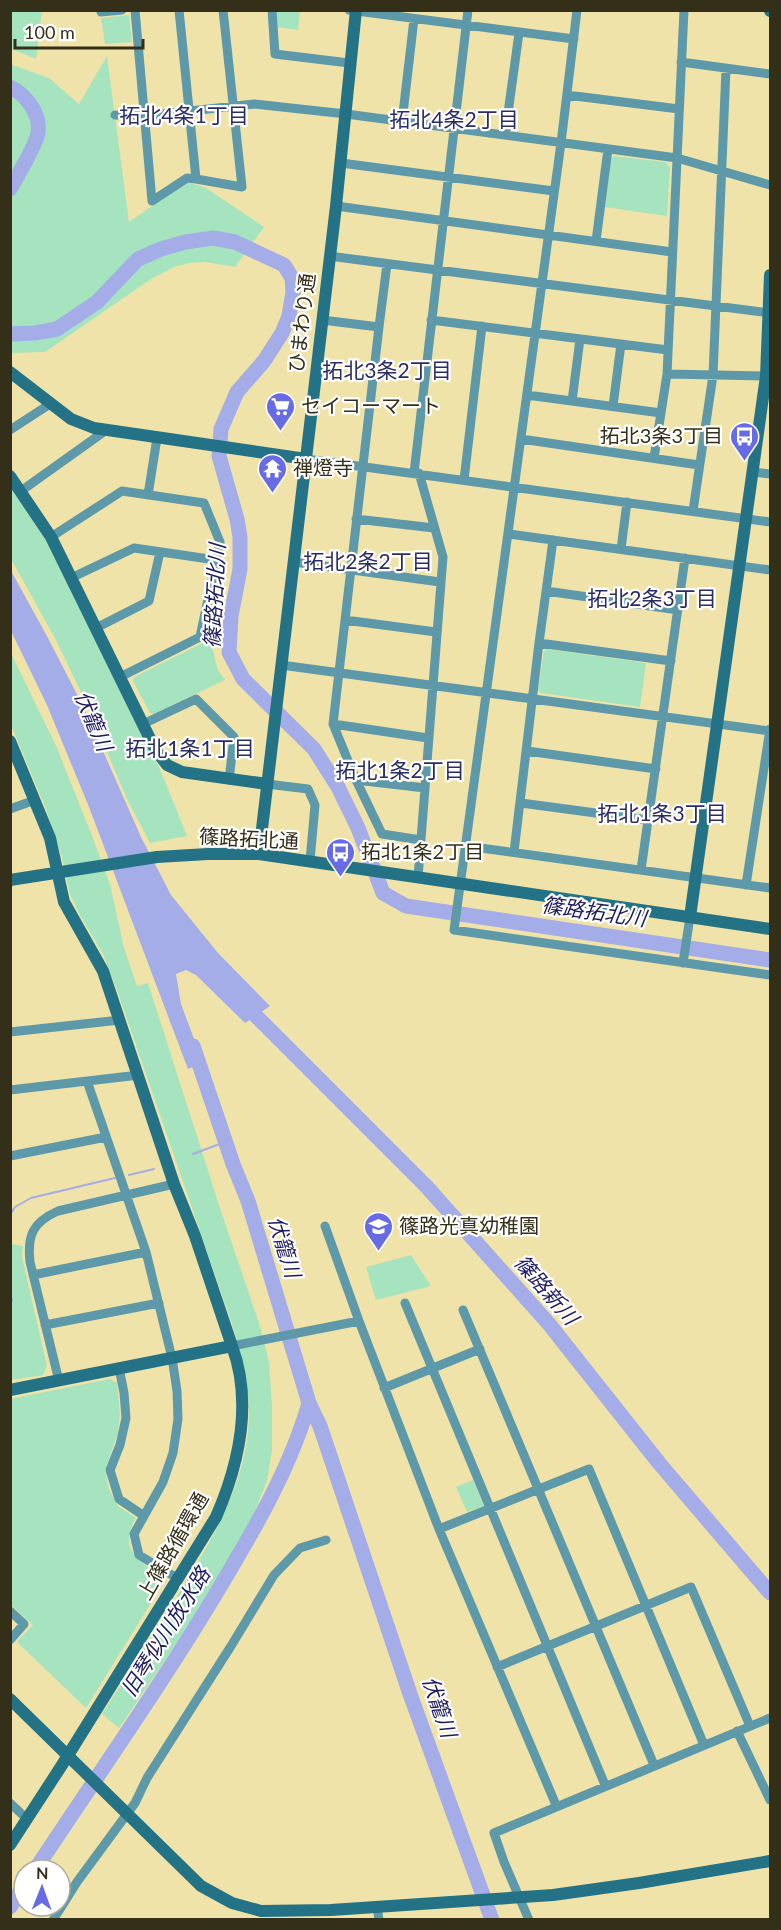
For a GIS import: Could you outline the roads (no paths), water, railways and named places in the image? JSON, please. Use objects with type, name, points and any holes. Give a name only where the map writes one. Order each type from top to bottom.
[{"type":"street","points":[[101,12],[122,10]]},
{"type":"street","points":[[135,10],[152,201],[187,178],[242,187],[232,107],[224,10]]},
{"type":"street","points":[[179,10],[196,179]]},
{"type":"street","points":[[272,10],[275,54],[350,63]]},
{"type":"street","points":[[349,10],[574,39]]},
{"type":"street","points":[[418,878],[442,557],[417,473],[431,320],[468,10]]},
{"type":"street","points":[[577,10],[549,235],[454,930],[771,975]]},
{"type":"street","points":[[654,458],[667,374],[684,10]]},
{"type":"street","name":"ひまわり通","points":[[259,854],[336,206],[356,11]]},
{"type":"street","points":[[402,122],[414,20]]},
{"type":"street","points":[[505,135],[519,33]]},
{"type":"street","points":[[681,62],[771,74]]},
{"type":"street","points":[[693,511],[713,375],[726,69]]},
{"type":"street","points":[[567,95],[679,110]]},
{"type":"street","points":[[116,115],[144,116],[254,104],[677,158],[771,185]]},
{"type":"street","points":[[596,241],[608,149]]},
{"type":"street","points":[[340,163],[554,191]]},
{"type":"street","points":[[336,206],[672,252]]},
{"type":"street","points":[[329,256],[770,313]]},
{"type":"street","points":[[387,264],[333,724],[382,834],[421,840]]},
{"type":"street","points":[[683,961],[768,376],[771,275]]},
{"type":"street","points":[[322,320],[379,327]]},
{"type":"street","points":[[431,320],[668,350]]},
{"type":"street","points":[[464,480],[482,326]]},
{"type":"street","points":[[572,400],[580,339]]},
{"type":"street","points":[[613,406],[621,344]]},
{"type":"street","points":[[10,372],[71,419],[105,431],[771,522]]},
{"type":"street","points":[[667,374],[768,376]]},
{"type":"street","points":[[527,395],[661,413]]},
{"type":"street","points":[[10,430],[50,404]]},
{"type":"street","points":[[21,491],[105,431]]},
{"type":"street","points":[[148,495],[157,438]]},
{"type":"street","points":[[521,439],[699,465]]},
{"type":"street","points":[[753,472],[771,474]]},
{"type":"street","points":[[10,476],[51,537],[155,749],[167,765],[182,772],[308,789],[315,806],[310,861]]},
{"type":"street","points":[[51,537],[122,491],[204,503],[220,542],[200,638],[120,677]]},
{"type":"street","points":[[621,549],[627,502]]},
{"type":"street","points":[[356,519],[434,528]]},
{"type":"street","points":[[509,534],[771,570]]},
{"type":"street","points":[[514,852],[553,540]]},
{"type":"street","points":[[71,578],[134,548],[216,560]]},
{"type":"street","points":[[96,628],[149,601],[160,552]]},
{"type":"street","points":[[641,870],[685,558]]},
{"type":"street","points":[[294,562],[440,582]]},
{"type":"street","points":[[546,591],[678,610]]},
{"type":"street","points":[[345,620],[436,632]]},
{"type":"street","points":[[539,643],[671,661]]},
{"type":"street","points":[[281,665],[770,730],[746,885]]},
{"type":"street","points":[[143,724],[196,699],[234,737],[229,780]]},
{"type":"street","points":[[333,724],[428,738]]},
{"type":"street","name":"上篠路循環通","points":[[10,1845],[63,1765],[67,1754],[216,1517],[237,1458],[242,1419],[241,1387],[236,1356],[195,1236],[174,1184],[103,971],[64,902],[50,838],[12,748]]},
{"type":"street","points":[[527,751],[656,769]]},
{"type":"street","points":[[356,780],[424,788]]},
{"type":"street","points":[[10,809],[35,800]]},
{"type":"street","points":[[521,803],[648,820]]},
{"type":"street","points":[[466,846],[771,888]]},
{"type":"street","name":"篠路拓北通","points":[[10,880],[156,857],[259,854],[771,929]]},
{"type":"street","points":[[10,1032],[120,1020]]},
{"type":"street","points":[[10,1090],[139,1075]]},
{"type":"street","points":[[87,1081],[147,1252],[172,1358],[178,1419],[173,1453],[164,1482],[135,1534],[139,1555],[177,1578]]},
{"type":"street","points":[[10,1156],[106,1137]]},
{"type":"street","points":[[58,1381],[33,1275],[28,1248],[30,1237],[44,1217],[58,1210],[174,1184]]},
{"type":"street","points":[[325,1226],[384,1389],[439,1529],[556,1805]]},
{"type":"street","points":[[33,1275],[147,1252]]},
{"type":"street","points":[[45,1325],[159,1303]]},
{"type":"street","points":[[405,1303],[605,1785]]},
{"type":"street","points":[[463,1310],[654,1766]]},
{"type":"street","points":[[10,1390],[359,1321]]},
{"type":"street","points":[[384,1389],[480,1349]]},
{"type":"street","points":[[119,1368],[126,1418],[120,1445],[110,1470],[119,1499],[144,1516]]},
{"type":"street","points":[[439,1529],[589,1469],[704,1745]]},
{"type":"street","points":[[53,1920],[122,1809],[135,1803],[147,1778],[274,1575],[300,1548],[326,1540]]},
{"type":"street","points":[[498,1667],[691,1587],[750,1726]]},
{"type":"street","points":[[10,1611],[24,1624],[10,1640]]},
{"type":"street","points":[[10,1699],[201,1886],[232,1903],[261,1911],[331,1910],[378,1913],[458,1901],[517,1898],[639,1884],[771,1861]]},
{"type":"street","points":[[529,1920],[517,1898],[494,1833],[556,1805],[771,1718]]},
{"type":"street","points":[[737,1731],[771,1800]]},
{"type":"street","points":[[10,1803],[27,1819]]},
{"type":"water","points":[[10,569],[84,708],[141,837],[171,895],[218,953],[270,1006],[245,1023],[196,975],[186,970],[176,974],[181,1004],[203,1063],[188,1069],[89,807],[47,705],[11,631]]},
{"type":"waterway","name":"篠路拓北川","points":[[10,87],[32,106],[38,126],[34,145],[10,189]]},
{"type":"waterway","name":"篠路拓北川","points":[[10,334],[57,329],[97,302],[138,259],[185,242],[213,238],[235,242],[284,265],[292,278],[293,292],[289,316],[282,333],[264,361],[237,392],[221,429],[219,456],[240,537],[240,569],[231,616],[229,652],[243,679],[314,749],[338,787],[358,828],[383,893],[406,906],[770,960]]},
{"type":"waterway","name":"篠路新川","points":[[243,1003],[427,1187],[549,1324],[659,1463],[770,1593]]},
{"type":"waterway","name":"伏籠川","points":[[193,1046],[248,1201],[309,1403],[320,1426],[410,1694],[492,1920]]},
{"type":"waterway","points":[[193,1154],[225,1142]]},
{"type":"waterway","points":[[129,1175],[154,1169]]},
{"type":"waterway","points":[[10,1215],[15,1207],[31,1198],[115,1178]]},
{"type":"waterway","points":[[10,1294],[12,1301]]},
{"type":"waterway","name":"旧琴似川放水路","points":[[43,1858],[152,1694],[233,1565],[282,1475],[309,1403]]},
{"type":"place","name":"セイコーマート","points":[[280,432]]},
{"type":"place","name":"拓北3条3丁目","points":[[744,462]]},
{"type":"place","name":"禅燈寺","points":[[272,494]]},
{"type":"place","name":"拓北1条2丁目","points":[[340,878]]},
{"type":"place","name":"篠路光真幼稚園","points":[[378,1252]]},
{"type":"district","name":"拓北4条1丁目","points":[[184,116]]},
{"type":"district","name":"拓北4条2丁目","points":[[454,120]]},
{"type":"district","name":"拓北3条2丁目","points":[[387,371]]},
{"type":"district","name":"拓北2条2丁目","points":[[368,562]]},
{"type":"district","name":"拓北2条3丁目","points":[[652,599]]},
{"type":"district","name":"拓北1条1丁目","points":[[190,749]]},
{"type":"district","name":"拓北1条2丁目","points":[[400,771]]},
{"type":"district","name":"拓北1条3丁目","points":[[662,814]]}]
